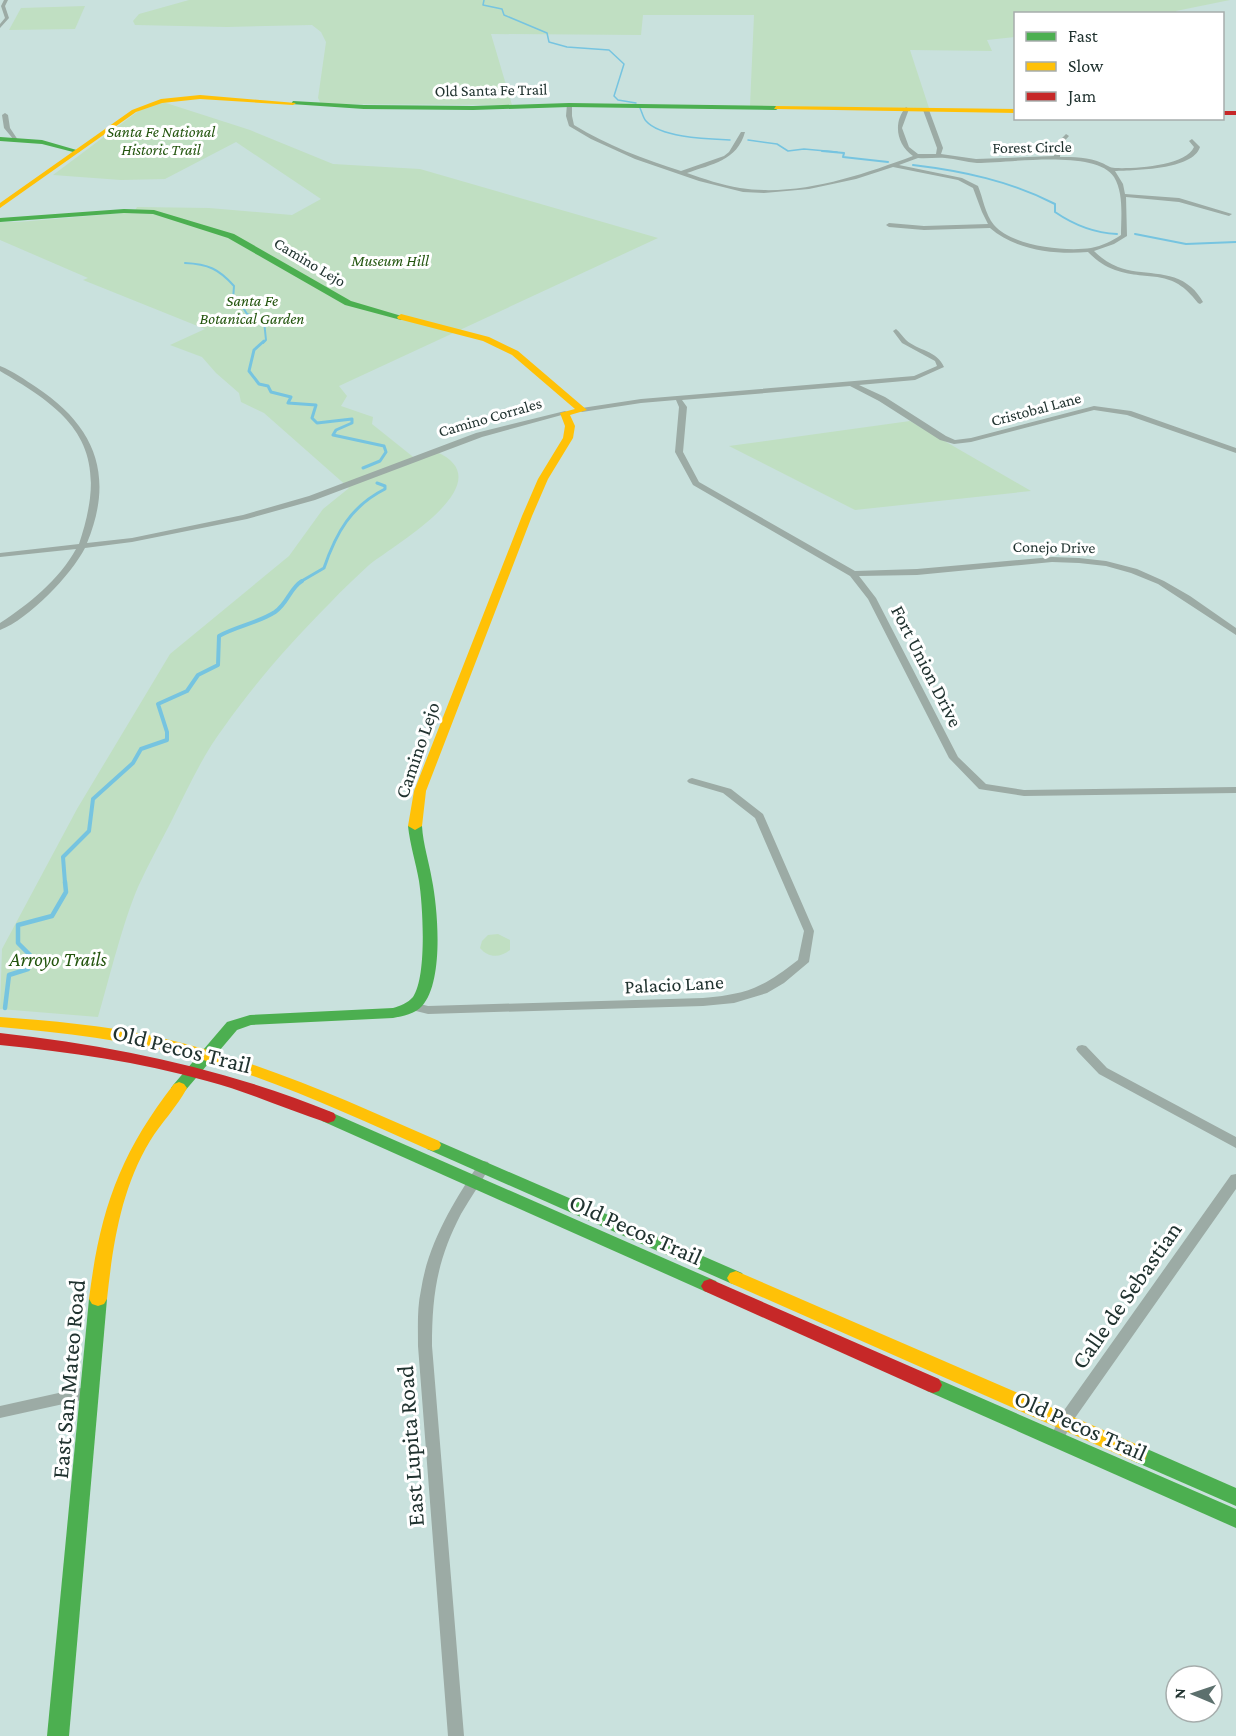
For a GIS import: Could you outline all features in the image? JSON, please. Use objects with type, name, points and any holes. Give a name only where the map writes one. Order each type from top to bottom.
[{"type":"street","points":[[0,27],[7,18],[3,6],[6,0]]},
{"type":"street","name":"Old Santa Fe Trail","points":[[0,206],[134,111],[172,99],[213,97],[364,107],[473,108],[569,105],[1014,111]]},
{"type":"street","points":[[569,105],[569,116],[573,126],[582,133],[626,154],[726,187],[774,191],[819,185],[893,165],[917,156]]},
{"type":"street","points":[[906,110],[900,123],[900,133],[909,151],[917,156]]},
{"type":"street","points":[[926,110],[940,148],[938,156]]},
{"type":"street","points":[[5,115],[7,128],[16,139]]},
{"type":"street","points":[[681,173],[726,157],[743,133]]},
{"type":"street","points":[[1058,158],[1058,145],[1066,136]]},
{"type":"street","points":[[0,139],[42,142],[77,151]]},
{"type":"street","points":[[1111,170],[1157,165],[1188,158],[1197,147],[1192,141]]},
{"type":"street","name":"Forest Circle","points":[[917,156],[986,161],[1058,158],[1083,160],[1111,170]]},
{"type":"street","points":[[893,165],[960,179],[975,187],[991,226],[1002,236],[1027,245],[1089,250],[1113,243],[1124,236],[1120,182],[1111,170]]},
{"type":"street","points":[[1122,195],[1179,200],[1229,214]]},
{"type":"street","name":"Camino Lejo","points":[[0,220],[144,211],[200,224],[253,247],[327,293],[348,303],[401,319],[480,338],[506,348],[582,410]]},
{"type":"street","points":[[889,225],[924,228],[991,226]]},
{"type":"street","points":[[1089,250],[1098,260],[1113,269],[1183,282],[1194,290],[1200,302]]},
{"type":"street","name":"Camino Corrales","points":[[0,555],[167,535],[288,505],[343,487],[479,435],[565,413],[678,398],[915,378],[941,367],[938,360],[904,342],[896,331]]},
{"type":"street","points":[[0,368],[45,394],[72,422],[90,450],[96,474],[95,496],[76,558],[33,604],[0,627]]},
{"type":"street","name":"Cristobal Lane","points":[[851,384],[882,399],[943,438],[954,442],[970,440],[1094,408],[1128,413],[1236,451]]},
{"type":"street","name":"Fort Union Drive","points":[[678,398],[683,407],[680,452],[696,483],[853,574],[872,598],[954,758],[983,787],[1024,793],[1236,790]]},
{"type":"street","name":"Camino Lejo","points":[[412,1006],[421,997],[424,989],[429,949],[427,889],[415,828],[420,791],[527,516],[543,479],[568,438],[570,426],[565,413]]},
{"type":"street","name":"Conejo Drive","points":[[853,574],[917,572],[1027,559],[1096,562],[1134,571],[1168,585],[1236,632]]},
{"type":"street","name":"Palacio Lane","points":[[412,1006],[428,1010],[703,1002],[734,999],[763,990],[803,962],[809,931],[759,816],[727,791],[692,781]]},
{"type":"street","points":[[206,1055],[229,1029],[244,1021],[380,1015],[403,1011],[412,1006]]},
{"type":"street","name":"Old Pecos Trail","points":[[0,1022],[107,1033],[206,1055],[315,1093],[1236,1497]]},
{"type":"street","name":"Old Pecos Trail","points":[[0,1039],[58,1044],[124,1054],[194,1069],[287,1099],[1236,1519]]},
{"type":"street","points":[[1082,1049],[1103,1071],[1236,1143]]},
{"type":"street","name":"East San Mateo Road","points":[[58,1736],[100,1269],[106,1234],[123,1175],[147,1131],[206,1055]]},
{"type":"street","name":"East Lupita Road","points":[[456,1736],[425,1346],[425,1317],[434,1265],[447,1231],[484,1166]]},
{"type":"street","name":"Calle de Sebastian","points":[[1057,1439],[1065,1421],[1236,1179]]},
{"type":"street","points":[[0,1412],[90,1392]]},
{"type":"green space","points":[[189,0],[1230,0],[1176,12],[1014,12],[1014,37],[987,40],[992,51],[910,50],[929,108],[750,106],[754,15],[643,15],[641,35],[491,34],[512,105],[321,104],[318,98],[326,42],[321,32],[312,25],[227,27],[135,25],[133,21],[139,14]]},
{"type":"green space","points":[[85,6],[75,29],[9,30],[21,8]]},
{"type":"green space","points":[[163,102],[250,130],[333,164],[420,169],[658,238],[339,386],[347,396],[341,406],[373,417],[372,424],[417,460],[437,452],[455,465],[458,480],[451,496],[419,529],[369,565],[335,598],[274,663],[216,738],[195,773],[138,887],[121,934],[98,1017],[0,1009],[2,949],[77,809],[170,654],[289,556],[323,509],[349,488],[264,413],[241,402],[239,393],[202,357],[170,345],[205,329],[83,280],[88,278],[0,240],[0,222],[134,212],[137,207],[209,208],[292,215],[321,199],[236,142],[165,179],[121,180],[53,175],[141,109]]},
{"type":"green space","points":[[910,421],[1031,491],[855,510],[729,446]]},
{"type":"green space","points":[[498,934],[510,940],[510,950],[494,956],[487,954],[480,948],[482,941],[488,935]]},
{"type":"waterway","points":[[484,0],[483,5],[502,9],[504,15],[547,33],[549,42],[567,47],[609,50],[624,64],[614,96],[618,100],[636,103]]},
{"type":"waterway","points":[[640,108],[646,121],[662,131],[686,137],[730,140]]},
{"type":"waterway","points":[[748,140],[777,144],[788,151],[804,149],[837,152]]},
{"type":"waterway","points":[[822,151],[844,153],[843,157],[888,162]]},
{"type":"waterway","points":[[913,165],[950,170],[1021,189],[1055,204],[1055,212],[1069,221],[1092,230],[1117,234]]},
{"type":"waterway","points":[[1135,234],[1186,244],[1236,242]]},
{"type":"waterway","points":[[185,263],[213,269],[229,280],[234,286],[233,300],[242,306],[247,314],[264,321],[266,340],[263,343]]},
{"type":"waterway","points":[[264,341],[254,350],[249,371],[259,384],[268,386],[271,392],[291,397],[288,403],[316,405],[312,418],[317,423],[352,419],[352,423],[336,430],[333,435],[384,446],[386,452],[380,461],[363,468]]},
{"type":"waterway","points":[[300,582],[324,568],[346,522],[363,504],[385,489],[385,486],[377,483]]},
{"type":"waterway","points":[[65,883],[63,857],[89,831],[93,799],[133,763],[141,749],[167,740],[167,732],[158,704],[187,691],[198,675],[218,665],[219,636],[275,612],[302,581]]},
{"type":"waterway","points":[[5,1008],[9,975],[28,969],[32,957],[18,943],[18,925],[52,916],[66,892],[65,882]]},
{"type":"traffic: fast","points":[[293,103],[364,107],[473,108],[569,105],[776,108]]},
{"type":"traffic: fast","points":[[0,139],[42,142],[77,151]]},
{"type":"traffic: fast","points":[[0,220],[124,211],[154,212],[231,236],[348,303],[401,317]]},
{"type":"traffic: fast","points":[[179,1088],[232,1026],[250,1020],[393,1013],[410,1007],[418,1001],[426,979],[429,931],[426,882],[415,826]]},
{"type":"traffic: fast","points":[[328,1117],[710,1286]]},
{"type":"traffic: fast","points":[[433,1145],[736,1278]]},
{"type":"traffic: fast","points":[[58,1736],[98,1299]]},
{"type":"traffic: fast","points":[[933,1385],[1236,1519]]},
{"type":"traffic: fast","points":[[1138,1454],[1236,1497]]},
{"type":"traffic: slow","points":[[0,206],[134,111],[161,101],[200,97],[293,103]]},
{"type":"traffic: slow","points":[[776,108],[1014,111]]},
{"type":"traffic: slow","points":[[401,317],[486,339],[515,353],[582,410]]},
{"type":"traffic: slow","points":[[415,826],[420,791],[527,516],[543,479],[568,438],[570,426],[565,413],[582,410]]},
{"type":"traffic: slow","points":[[0,1022],[116,1035],[154,1042],[226,1061],[296,1086],[433,1145]]},
{"type":"traffic: slow","points":[[98,1299],[106,1239],[120,1187],[144,1138],[179,1088]]},
{"type":"traffic: slow","points":[[736,1278],[1138,1454]]},
{"type":"traffic: jam","points":[[1224,113],[1236,113]]},
{"type":"traffic: jam","points":[[0,1039],[85,1049],[167,1065],[248,1087],[328,1117]]},
{"type":"traffic: jam","points":[[710,1286],[933,1385]]},
{"type":"park label","name":"Santa Fe National Historic Trail","points":[[161,140]]},
{"type":"park label","name":"Museum Hill","points":[[390,260]]},
{"type":"park label","name":"Santa Fe Botanical Garden","points":[[252,309]]},
{"type":"park label","name":"Arroyo Trails","points":[[58,959]]}]
